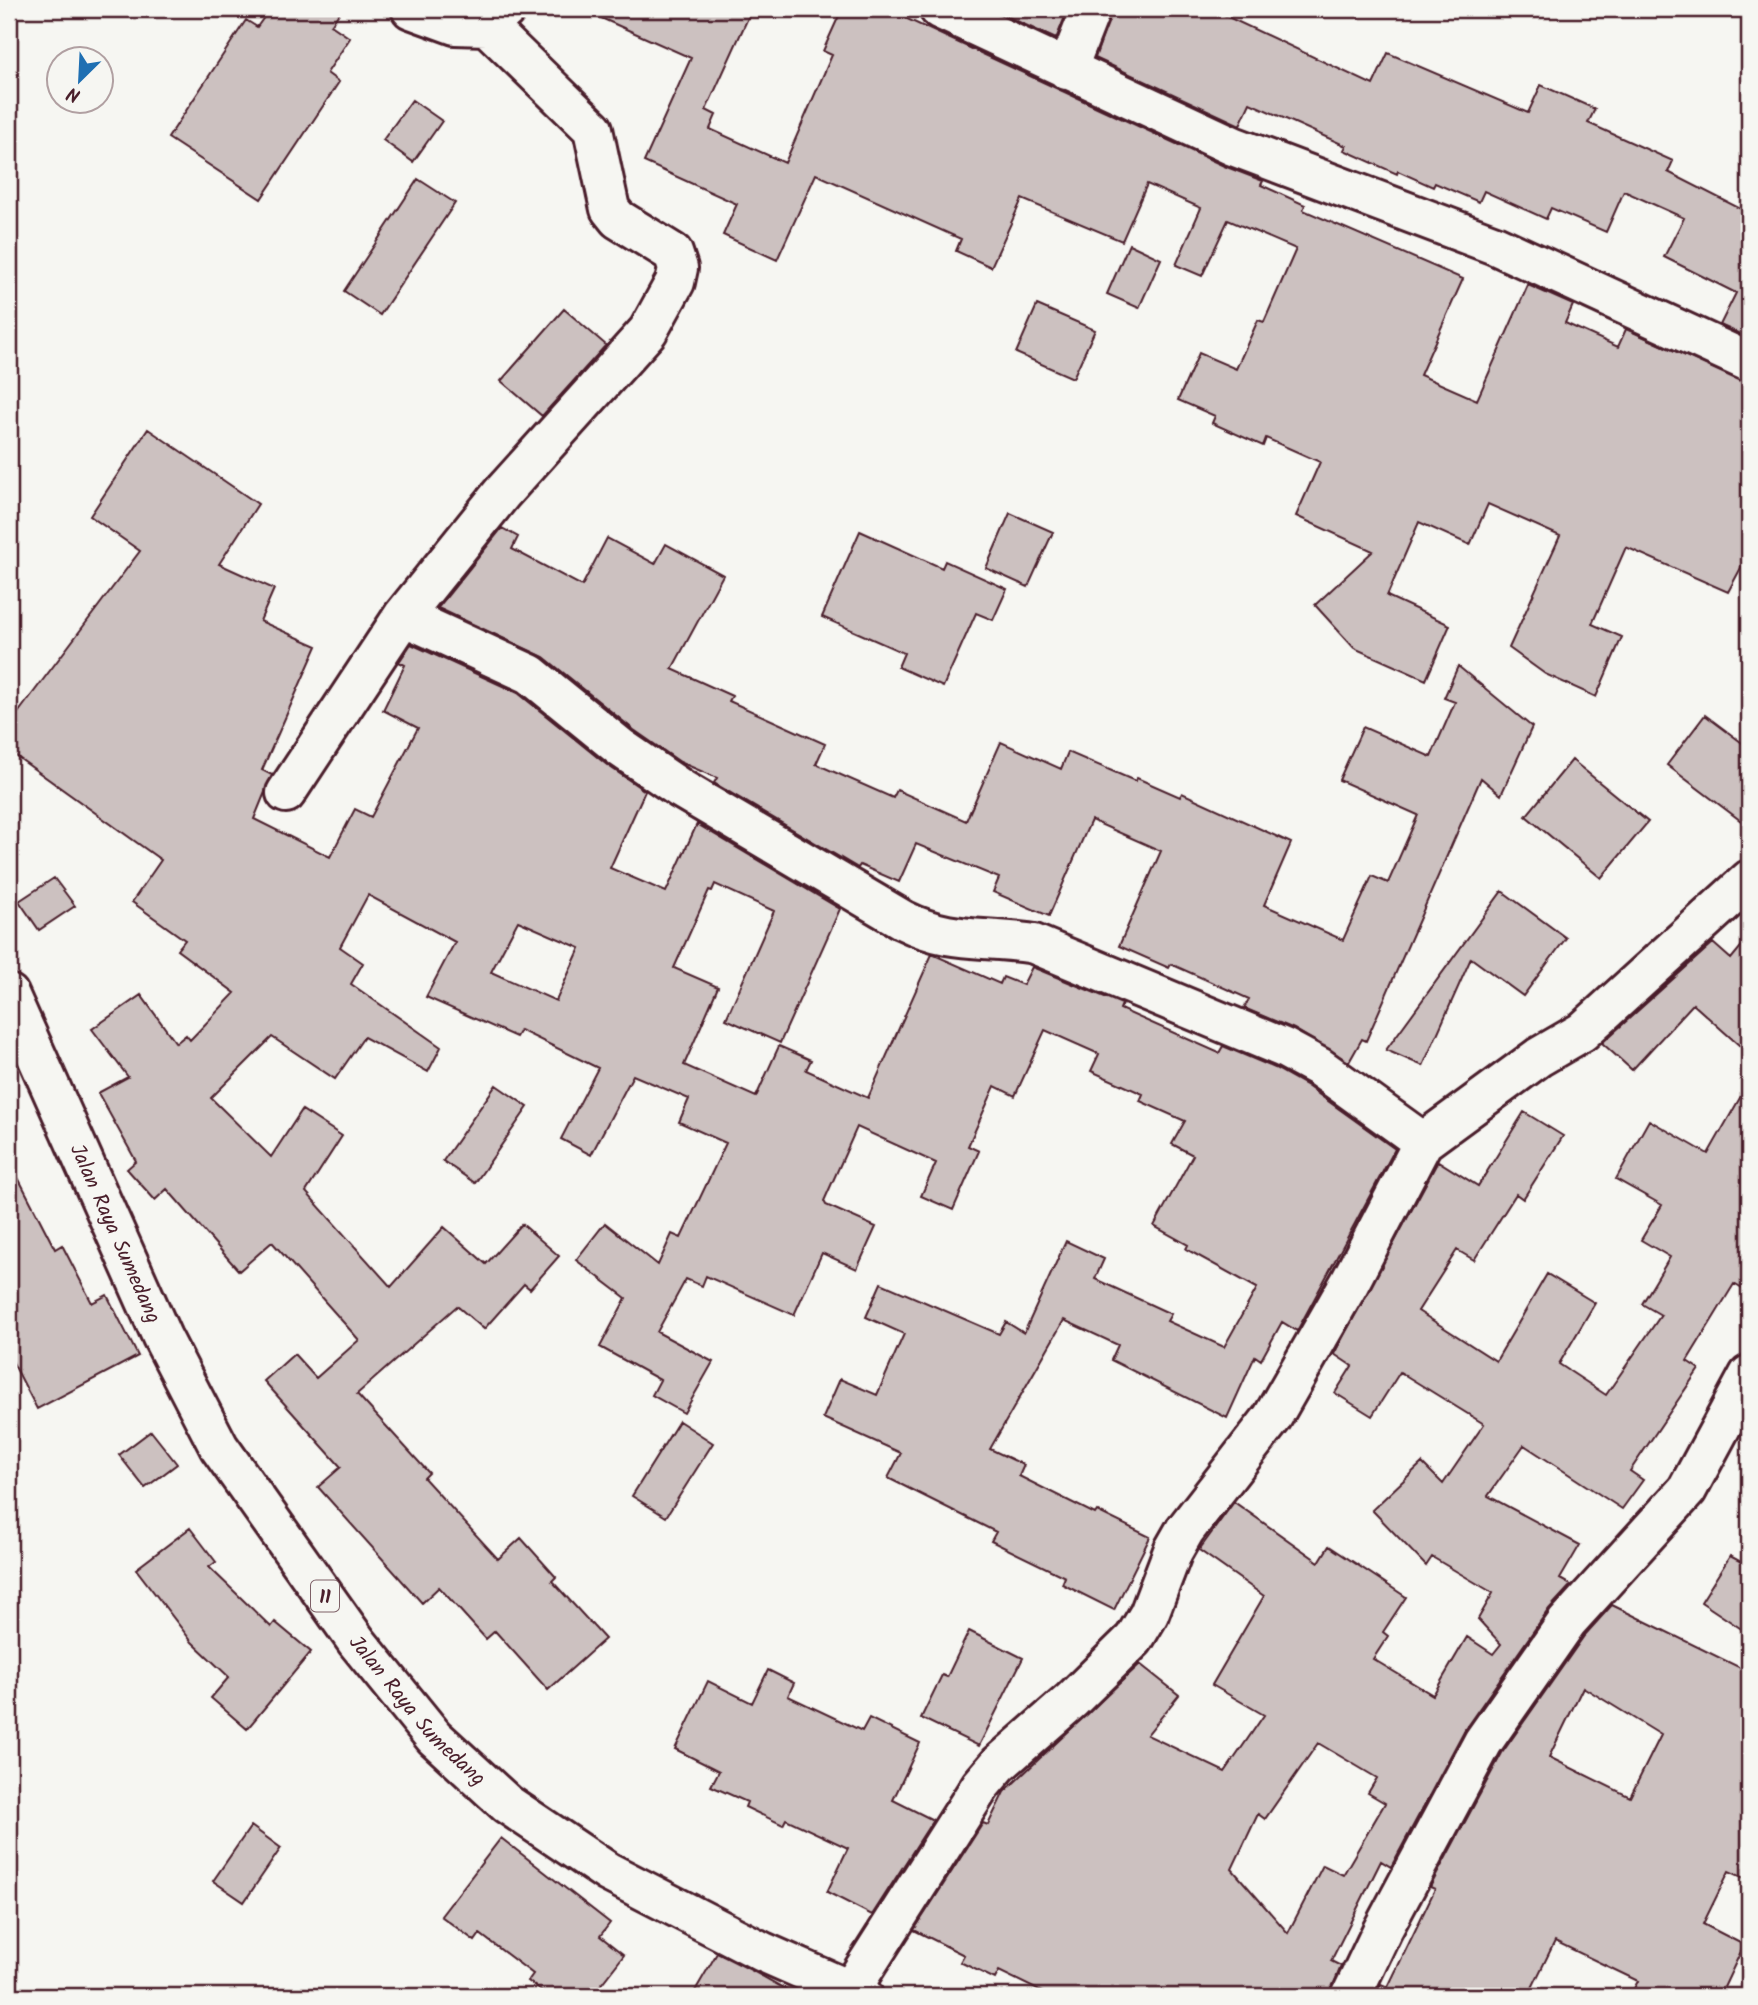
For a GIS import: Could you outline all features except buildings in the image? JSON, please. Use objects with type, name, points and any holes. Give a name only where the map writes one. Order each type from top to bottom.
[{"type":"main road","points":[[286,793],[403,616],[502,493],[648,331],[676,282],[678,268],[673,253],[618,219],[610,209],[593,129],[496,18],[455,26],[411,9]]},
{"type":"main road","points":[[939,9],[1233,146],[1495,246],[1749,362]]},
{"type":"main road","points":[[1067,70],[1091,9]]},
{"type":"main road","points":[[403,616],[530,674],[612,741],[681,789],[903,920],[927,932],[951,938],[1007,939],[1034,944],[1247,1030],[1319,1067],[1423,1142]]},
{"type":"main road","points":[[856,1993],[981,1785],[999,1764],[1072,1700],[1134,1639],[1185,1530],[1272,1418],[1350,1282],[1423,1142],[1539,1057],[1582,1032],[1749,880]]},
{"type":"main road","name":"Jalan Raya Sumedang","points":[[9,994],[162,1337],[219,1447],[357,1642],[434,1737],[507,1804],[608,1872],[763,1952],[856,1993]]},
{"type":"main road","points":[[1351,1996],[1382,1931],[1483,1742],[1559,1631],[1687,1490],[1749,1375]]}]
